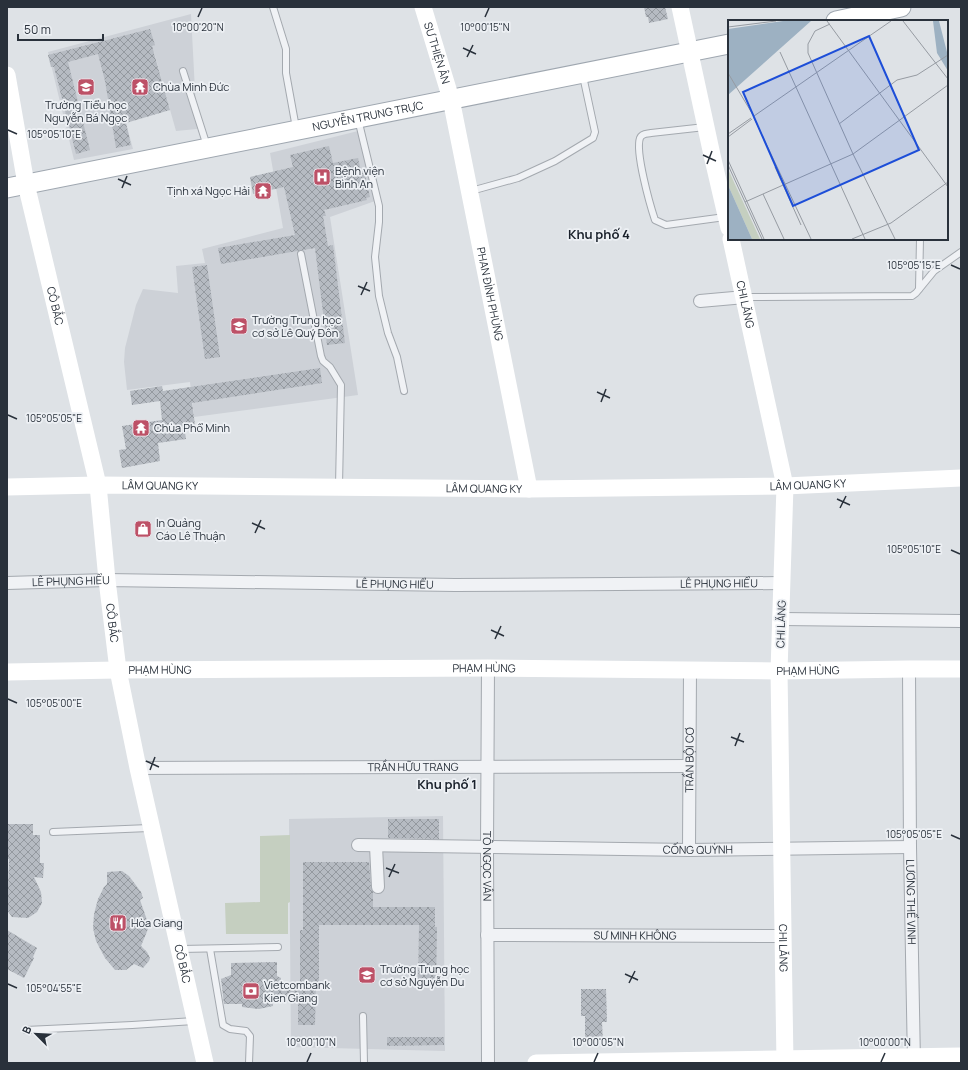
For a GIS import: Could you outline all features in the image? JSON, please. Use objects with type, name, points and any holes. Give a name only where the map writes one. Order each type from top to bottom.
[{"type":"main road","points":[[840,20],[898,7]]},
{"type":"main road","name":"NGUYỄN TRUNG TRỰC","points":[[7,188],[728,44]]},
{"type":"street","name":"SƯ THIỆN ÂN","points":[[423,7],[451,99]]},
{"type":"street","points":[[680,7],[706,127],[724,185],[728,222]]},
{"type":"street","name":"CÔ BẮC","points":[[7,75],[26,184],[98,485],[107,580],[118,670],[151,828],[205,1063]]},
{"type":"street","name":"PHAN ĐÌNH PHÙNG","points":[[451,99],[529,489]]},
{"type":"street","name":"CHI LĂNG","points":[[732,240],[785,486],[782,619],[779,671],[783,850],[785,1060]]},
{"type":"street","points":[[700,301],[745,297]]},
{"type":"street","name":"LÂM QUANG KY","points":[[7,487],[98,485],[529,489],[785,486],[961,478]]},
{"type":"street","name":"LÊ PHỤNG HIỂU","points":[[7,583],[107,580],[455,585],[783,583]]},
{"type":"street","points":[[782,619],[961,621]]},
{"type":"street","name":"PHẠM HÙNG","points":[[7,672],[488,668],[779,671],[909,668],[961,669]]},
{"type":"street","name":"TÔ NGỌC VÂN","points":[[488,668],[488,1063]]},
{"type":"street","name":"LƯƠNG THẾ VINH","points":[[909,668],[910,847],[914,1059]]},
{"type":"street","name":"TRẦN BỘI CƠ","points":[[689,850],[690,670]]},
{"type":"street","name":"TRẦN HỮU TRANG","points":[[138,768],[689,766]]},
{"type":"street","name":"CỐNG QUỲNH","points":[[358,845],[689,850],[783,850],[910,847]]},
{"type":"street","points":[[376,846],[378,887]]},
{"type":"street","name":"SƯ MINH KHÔNG","points":[[487,935],[784,936]]},
{"type":"street","points":[[536,1063],[914,1059],[961,1056]]},
{"type":"lane","points":[[273,7],[286,49],[286,73],[297,130]]},
{"type":"lane","points":[[183,71],[207,148]]},
{"type":"lane","points":[[470,191],[518,178],[555,161],[593,138],[595,132],[582,73]]},
{"type":"lane","points":[[358,118],[379,206],[379,222],[375,257],[379,296],[388,333],[397,357],[404,392]]},
{"type":"lane","points":[[706,127],[643,134],[640,137],[639,147],[642,169],[649,202],[655,220],[666,224],[728,222]]},
{"type":"lane","points":[[919,289],[920,240]]},
{"type":"lane","points":[[745,297],[912,296],[934,271],[961,252]]},
{"type":"lane","points":[[301,254],[321,356],[341,385],[339,487]]},
{"type":"lane","points":[[53,832],[151,828]]},
{"type":"lane","points":[[179,949],[278,947]]},
{"type":"lane","points":[[210,948],[223,1025],[226,1028],[246,1031],[250,1036],[249,1063]]},
{"type":"lane","points":[[363,1016],[364,1063]]},
{"type":"lane","points":[[26,1030],[196,1021]]},
{"type":"shaded area","name":"Trường Tiểu học Nguyễn Bá Ngọc","points":[[191,14],[197,129],[176,131],[154,52],[126,123],[133,149],[74,160],[48,52]]},
{"type":"shaded area","name":"Trường Trung học cơ sở Lê Quý Đôn","points":[[358,131],[375,201],[330,217],[358,395],[194,417],[190,382],[127,390],[124,362],[125,348],[136,305],[143,289],[178,293],[176,266],[205,263],[202,249],[283,228],[270,153]]},
{"type":"shaded area","name":"Trường Trung học cơ sở Nguyễn Du","points":[[443,816],[445,1051],[291,1047],[289,819]]},
{"type":"green space","points":[[290,835],[290,902],[288,903],[288,934],[226,934],[225,903],[260,902],[260,836]]},
{"type":"building","points":[[644,7],[665,7],[668,19],[649,23]]},
{"type":"building","points":[[150,29],[155,45],[152,46],[170,110],[126,123],[131,145],[116,148],[105,81],[98,54],[68,62],[90,150],[76,154],[54,67],[51,67],[48,55]]},
{"type":"building","points":[[329,146],[333,163],[358,158],[361,171],[364,171],[370,197],[366,198],[367,200],[324,210],[326,216],[323,216],[328,246],[333,245],[345,343],[327,345],[315,248],[221,264],[218,248],[295,235],[284,187],[253,194],[250,177],[293,167],[290,155]]},
{"type":"building","points":[[207,265],[220,357],[205,359],[192,267]]},
{"type":"building","points":[[320,368],[322,383],[192,403],[195,425],[184,426],[186,439],[158,443],[160,461],[122,468],[119,450],[126,449],[122,426],[162,420],[160,401],[132,405],[130,391],[162,386],[163,391]]},
{"type":"building","points":[[388,819],[439,819],[439,839],[388,838]]},
{"type":"building","points":[[7,824],[33,824],[33,835],[40,835],[40,863],[44,863],[43,878],[34,877],[41,892],[42,903],[37,912],[28,918],[12,917],[7,910],[9,859],[7,859]]},
{"type":"building","points":[[303,862],[369,862],[371,887],[373,892],[373,907],[435,907],[435,927],[437,927],[436,984],[418,984],[419,925],[319,925],[319,984],[316,984],[315,1025],[298,1025],[298,1000],[273,1003],[273,1006],[259,1009],[242,1007],[242,1004],[224,1004],[221,979],[231,975],[231,963],[277,962],[277,976],[281,978],[281,990],[300,990],[300,930],[303,930]]},
{"type":"building","points":[[122,871],[129,876],[141,892],[143,898],[140,900],[148,923],[148,929],[141,946],[150,958],[143,968],[134,964],[126,970],[115,970],[105,958],[96,941],[93,928],[94,914],[98,899],[107,884],[107,872]]},
{"type":"building","points":[[7,930],[37,948],[33,957],[34,958],[24,978],[7,969]]},
{"type":"building","points":[[581,989],[606,989],[607,1022],[602,1022],[603,1042],[585,1042],[585,1016],[581,1016]]},
{"type":"building","points":[[387,1037],[444,1037],[444,1045],[387,1046]]},
{"type":"place","name":"Trường Tiểu học Nguyễn Bá Ngọc","points":[[86,87]]},
{"type":"place","name":"Chùa Minh Đức","points":[[140,87]]},
{"type":"place","name":"Bệnh viện Bình An","points":[[322,177]]},
{"type":"place","name":"Tịnh xá Ngọc Hải","points":[[263,191]]},
{"type":"place","name":"Trường Trung học cơ sở Lê Quý Đôn","points":[[239,326]]},
{"type":"place","name":"Chùa Phổ Minh","points":[[141,428]]},
{"type":"place","name":"In Quảng Cáo Lê Thuận","points":[[143,529]]},
{"type":"place","name":"Hòa Giang","points":[[118,923]]},
{"type":"place","name":"Trường Trung học cơ sở Nguyễn Du","points":[[367,975]]},
{"type":"place","name":"Vietcombank Kien Giang","points":[[251,991]]},
{"type":"district","name":"Khu phố 4","points":[[599,234]]},
{"type":"district","name":"Khu phố 1","points":[[447,784]]}]
